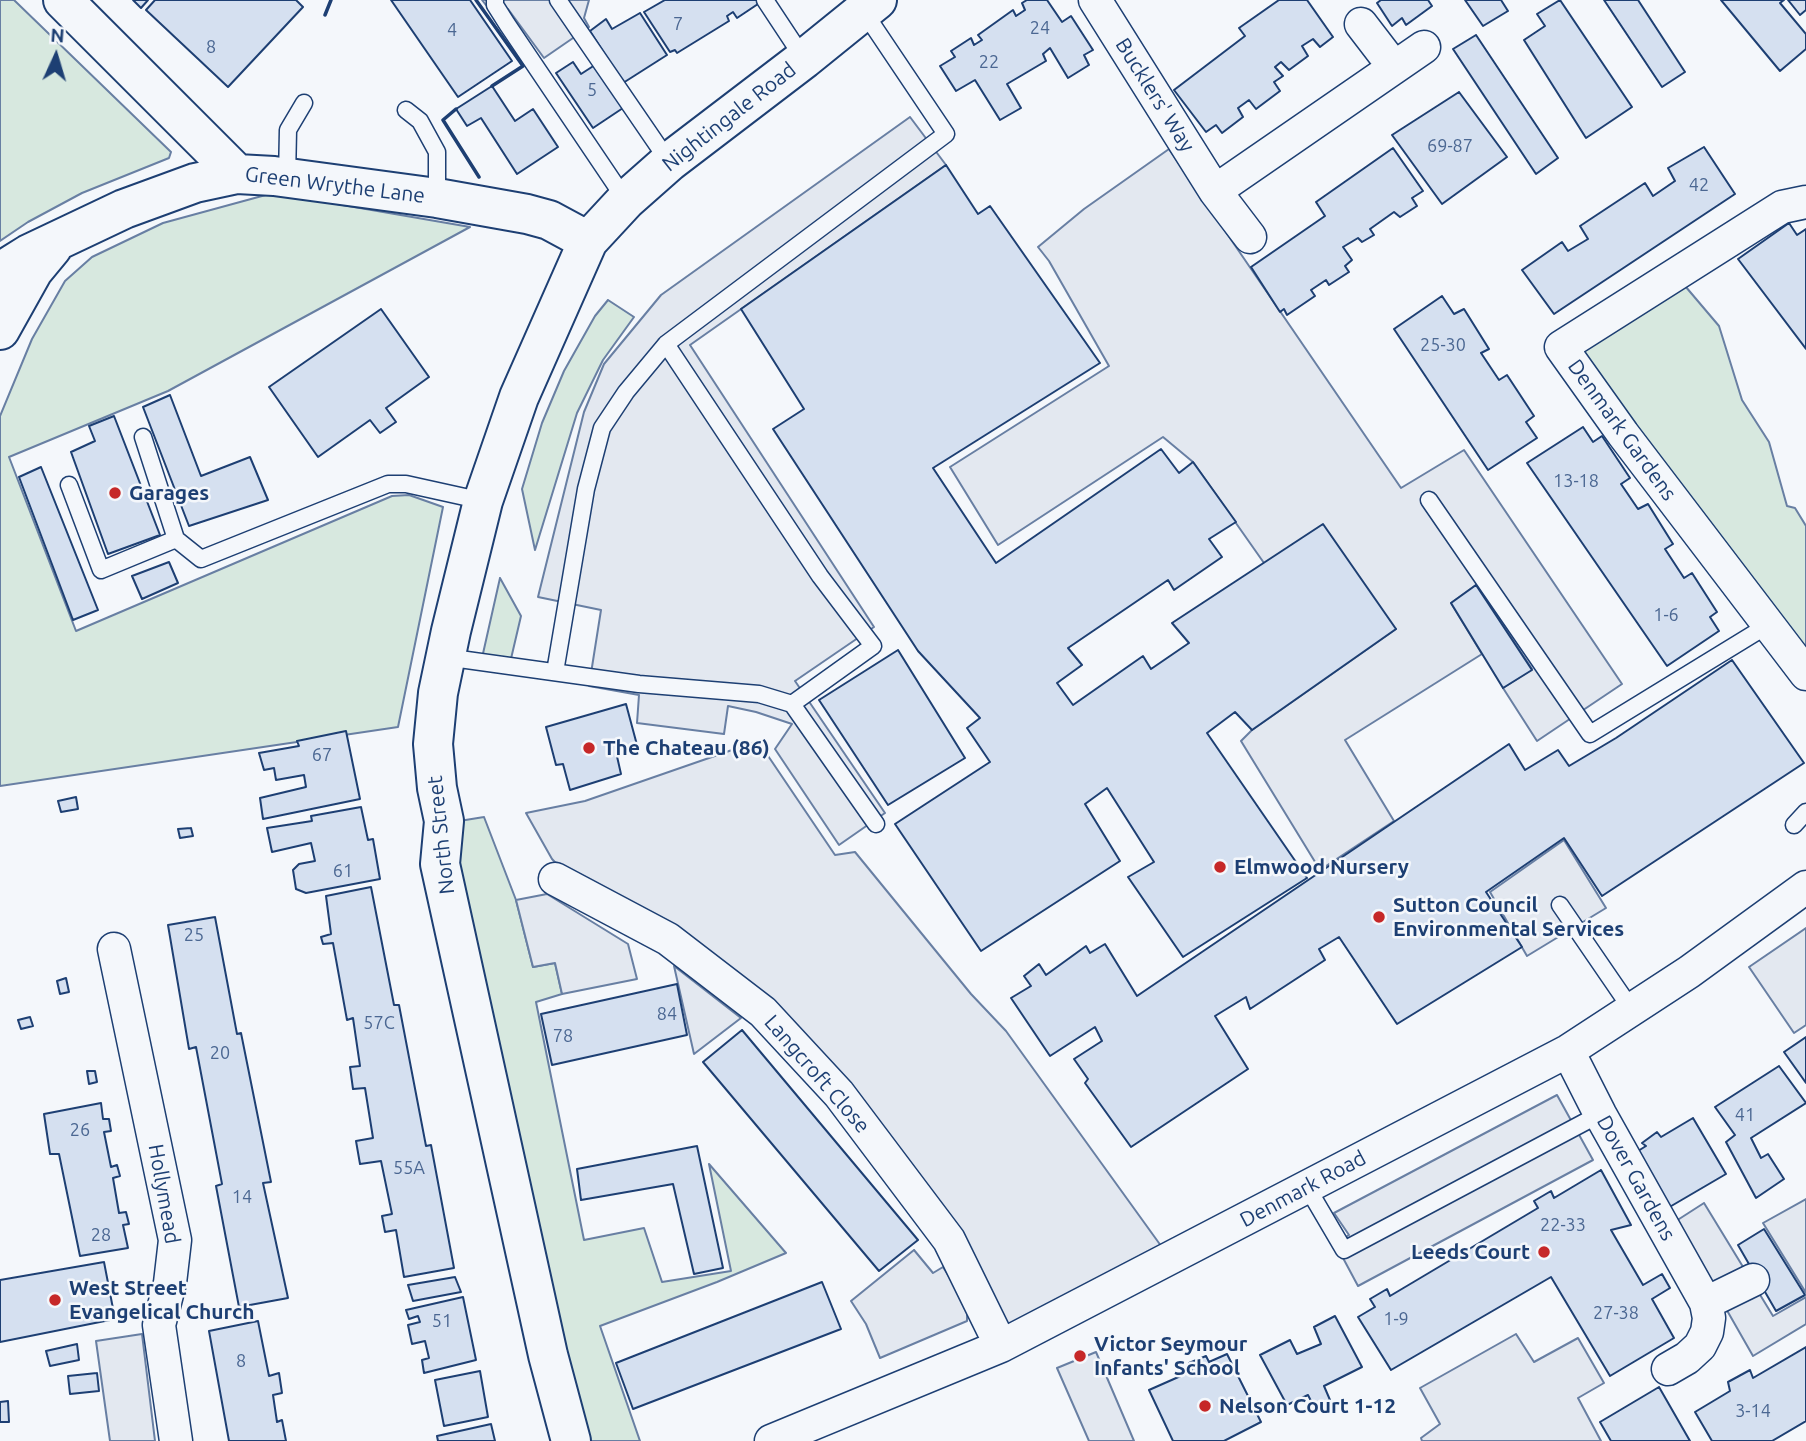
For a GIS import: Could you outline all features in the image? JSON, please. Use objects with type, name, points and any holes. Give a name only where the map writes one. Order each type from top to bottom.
[{"type":"main road","name":"Green Wrythe Lane","points":[[63,0],[237,174],[438,198],[527,214],[549,220],[588,241]]},
{"type":"main road","name":"Nightingale Road","points":[[588,241],[626,200],[669,162],[871,6]]},
{"type":"main road","points":[[0,272],[60,238],[124,209],[195,183],[237,174]]},
{"type":"main road","points":[[0,330],[33,271],[60,238]]},
{"type":"main road","name":"North Street","points":[[571,1441],[548,1355],[440,864],[443,821],[433,744],[445,657],[483,501],[519,397],[588,241]]},
{"type":"street","name":"Bucklers' Way","points":[[1095,0],[1215,191],[1250,237]]},
{"type":"street","points":[[1361,24],[1394,67]]},
{"type":"street","points":[[1215,191],[1424,47]]},
{"type":"street","name":"Denmark Gardens","points":[[1806,202],[1782,207],[1561,347],[1623,434],[1806,674]]},
{"type":"street","name":"Langcroft Close","points":[[555,879],[668,939],[772,1023],[839,1094],[948,1240],[1000,1346]]},
{"type":"street","name":"Denmark Road","points":[[771,1441],[1000,1346],[1568,1051],[1689,972],[1806,887]]},
{"type":"street","name":"Hollymead","points":[[114,949],[176,1240],[170,1283],[159,1325],[176,1441]]},
{"type":"street","name":"Dover Gardens","points":[[1568,1051],[1600,1114],[1706,1303]]},
{"type":"street","points":[[1668,1369],[1687,1358],[1700,1346],[1707,1332],[1709,1318],[1706,1303],[1753,1280]]},
{"type":"lane","points":[[495,0],[495,5],[507,24],[626,200]]},
{"type":"lane","points":[[558,0],[669,162]]},
{"type":"lane","points":[[765,0],[804,59]]},
{"type":"lane","points":[[555,672],[586,489],[601,428],[625,392],[666,344],[946,134],[871,6]]},
{"type":"lane","points":[[287,178],[288,130],[304,103]]},
{"type":"lane","points":[[406,110],[420,121],[438,152],[438,198]]},
{"type":"lane","points":[[666,344],[820,576],[873,646],[793,704]]},
{"type":"lane","points":[[143,438],[176,539],[201,559],[388,484],[406,484],[483,501]]},
{"type":"lane","points":[[69,485],[101,570],[176,539]]},
{"type":"lane","points":[[1429,500],[1590,734],[1768,625]]},
{"type":"lane","points":[[445,657],[639,684],[759,694],[793,704],[876,824]]},
{"type":"lane","points":[[1794,825],[1806,812]]},
{"type":"lane","points":[[1560,905],[1632,1010]]},
{"type":"lane","points":[[1307,1187],[1344,1250],[1600,1114]]},
{"type":"shaded area","points":[[0,0],[14,0],[171,152],[169,158],[82,193],[28,222],[0,241]]},
{"type":"shaded area","points":[[482,0],[589,0],[584,18],[589,27],[544,58],[508,9],[496,18]]},
{"type":"shaded area","points":[[910,117],[946,165],[690,345],[874,627],[795,681],[885,813],[839,845],[775,749],[792,724],[728,706],[724,734],[637,723],[639,695],[589,686],[601,610],[538,597],[584,412],[604,364],[661,295]]},
{"type":"shaded area","points":[[1169,149],[1401,488],[1464,450],[1622,684],[1537,741],[1503,688],[1532,669],[1476,585],[1451,603],[1482,654],[1345,740],[1394,821],[1320,870],[1241,741],[1252,730],[1396,629],[1264,563],[1193,462],[1163,437],[998,545],[950,467],[1109,366],[1049,261],[1038,247],[1084,209]]},
{"type":"shaded area","points":[[273,193],[470,227],[168,391],[9,457],[76,631],[392,496],[409,495],[443,507],[398,727],[0,786],[0,416],[32,339],[65,281],[92,257],[163,223]]},
{"type":"shaded area","points":[[1680,280],[1719,326],[1742,400],[1769,442],[1787,506],[1795,508],[1806,526],[1806,662],[1573,346]]},
{"type":"shaded area","points":[[608,300],[634,317],[603,360],[577,413],[535,550],[522,489],[542,423],[564,371],[595,316]]},
{"type":"shaded area","points":[[500,578],[521,616],[510,663],[482,658]]},
{"type":"shaded area","points":[[758,741],[835,855],[855,852],[971,994],[1006,1031],[1164,1250],[1006,1334],[853,1086],[569,877],[552,859],[526,813],[585,801]]},
{"type":"shaded area","points":[[484,817],[516,900],[533,967],[555,963],[562,994],[536,1002],[584,1240],[644,1228],[662,1282],[731,1271],[709,1164],[786,1253],[600,1326],[640,1441],[571,1441],[447,823]]},
{"type":"shaded area","points":[[1564,840],[1606,908],[1527,956],[1490,892]]},
{"type":"shaded area","points":[[547,894],[628,944],[637,979],[562,994],[555,963],[533,967],[516,900]]},
{"type":"shaded area","points":[[1806,928],[1806,1025],[1794,1033],[1749,967]]},
{"type":"shaded area","points":[[674,966],[741,1018],[694,1054]]},
{"type":"shaded area","points":[[1557,1095],[1593,1160],[1358,1286],[1335,1243],[1349,1235],[1334,1213]]},
{"type":"shaded area","points":[[1806,1199],[1806,1293],[1763,1223]]},
{"type":"shaded area","points":[[1704,1203],[1773,1316],[1806,1297],[1806,1324],[1753,1356],[1676,1221]]},
{"type":"shaded area","points":[[914,1250],[933,1273],[943,1267],[967,1305],[967,1321],[880,1358],[866,1324],[851,1301]]},
{"type":"shaded area","points":[[142,1334],[155,1441],[110,1441],[96,1341]]},
{"type":"shaded area","points":[[1516,1334],[1534,1362],[1578,1338],[1604,1383],[1578,1398],[1601,1441],[1422,1441],[1421,1438],[1440,1424],[1420,1388]]},
{"type":"shaded area","points":[[1096,1352],[1134,1441],[1089,1441],[1057,1368]]},
{"type":"building","points":[[133,0],[148,0],[141,8]]},
{"type":"building","points":[[155,0],[296,0],[303,7],[228,87],[146,10]]},
{"type":"building","points":[[391,0],[470,0],[512,61],[458,97]]},
{"type":"building","points":[[665,0],[764,0],[737,18],[733,12],[727,16],[729,21],[677,53],[675,50],[670,52],[644,12]]},
{"type":"building","points":[[1027,0],[1047,0],[1062,22],[1071,16],[1093,50],[1084,55],[1089,65],[1068,78],[1050,48],[1043,54],[1046,61],[1007,84],[1021,108],[1000,120],[975,80],[956,91],[940,66],[955,57],[951,51],[971,38],[974,45],[982,40],[978,35],[1013,10],[1016,16],[1025,10],[1022,3]]},
{"type":"building","points":[[1279,0],[1307,0],[1333,37],[1320,47],[1313,39],[1302,46],[1308,56],[1289,70],[1281,62],[1275,67],[1283,76],[1274,82],[1280,91],[1256,109],[1249,100],[1238,108],[1243,117],[1222,133],[1216,125],[1206,132],[1174,90],[1245,36],[1239,28]]},
{"type":"building","points":[[1381,0],[1428,0],[1432,6],[1406,25],[1402,18],[1392,26],[1377,3]]},
{"type":"building","points":[[1465,0],[1501,0],[1508,11],[1483,26]]},
{"type":"building","points":[[1560,0],[1632,107],[1586,138],[1524,40],[1545,26],[1537,14]]},
{"type":"building","points":[[1604,0],[1638,0],[1685,72],[1662,87]]},
{"type":"building","points":[[1721,0],[1784,0],[1780,3],[1806,34],[1806,49],[1780,71]]},
{"type":"building","points":[[1788,0],[1806,0],[1806,10],[1800,15]]},
{"type":"building","points":[[640,13],[667,55],[623,83],[590,31],[606,19],[612,29]]},
{"type":"building","points":[[1476,35],[1558,158],[1536,174],[1453,49]]},
{"type":"building","points":[[573,62],[581,74],[598,63],[626,106],[593,128],[556,73]]},
{"type":"building","points":[[492,86],[515,121],[533,109],[558,147],[517,174],[481,118],[467,126],[456,109]]},
{"type":"building","points":[[1459,92],[1507,157],[1442,204],[1392,135]]},
{"type":"building","points":[[1704,147],[1735,194],[1554,314],[1522,270],[1562,242],[1568,251],[1588,239],[1580,226],[1645,183],[1653,196],[1675,181],[1668,168]]},
{"type":"building","points":[[1393,148],[1423,191],[1412,198],[1417,206],[1400,217],[1394,212],[1370,229],[1374,235],[1362,242],[1358,238],[1343,247],[1352,260],[1345,266],[1349,272],[1329,285],[1326,280],[1311,290],[1315,296],[1287,315],[1284,309],[1280,312],[1251,267],[1325,216],[1316,202]]},
{"type":"building","points":[[946,165],[978,214],[990,206],[1100,363],[933,468],[996,563],[1161,449],[1179,473],[1193,462],[1236,522],[1209,539],[1222,557],[1174,590],[1168,580],[1068,648],[1082,665],[1057,683],[1073,705],[1143,656],[1151,669],[1189,643],[1172,623],[1323,524],[1396,629],[1252,730],[1235,712],[1207,733],[1307,878],[1183,957],[1128,877],[1154,862],[1107,788],[1085,804],[1120,861],[981,951],[895,824],[990,762],[967,728],[980,718],[918,651],[773,429],[804,409],[741,309]]},
{"type":"building","points":[[1789,223],[1797,235],[1806,229],[1806,349],[1738,259]]},
{"type":"building","points":[[1442,296],[1454,314],[1464,309],[1489,349],[1481,353],[1499,380],[1507,375],[1534,416],[1526,422],[1537,438],[1488,470],[1394,329]]},
{"type":"building","points":[[381,309],[429,377],[386,408],[396,422],[380,433],[370,420],[318,457],[269,387]]},
{"type":"building","points":[[170,395],[201,476],[250,457],[268,500],[189,526],[143,407]]},
{"type":"building","name":"Garages","points":[[114,416],[160,535],[108,554],[71,452],[95,441],[89,426]]},
{"type":"building","points":[[1583,427],[1593,442],[1602,436],[1630,478],[1621,484],[1638,509],[1648,504],[1673,544],[1665,549],[1684,578],[1692,573],[1717,612],[1710,617],[1719,631],[1667,666],[1527,463]]},
{"type":"building","points":[[41,467],[98,610],[73,620],[19,477]]},
{"type":"building","points":[[169,562],[178,583],[142,599],[132,576]]},
{"type":"building","points":[[1476,585],[1532,670],[1503,688],[1451,603]]},
{"type":"building","points":[[898,650],[965,758],[888,805],[819,700]]},
{"type":"building","name":"Sutton Council Environmental Services","points":[[1732,660],[1804,763],[1602,896],[1564,838],[1486,892],[1522,947],[1397,1024],[1339,937],[1319,949],[1325,960],[1250,1009],[1246,997],[1215,1016],[1248,1069],[1131,1147],[1085,1083],[1088,1079],[1074,1059],[1102,1041],[1095,1027],[1050,1056],[1011,998],[1031,986],[1024,976],[1039,964],[1046,975],[1086,946],[1090,953],[1105,944],[1137,996],[1509,744],[1525,770],[1558,750],[1569,766],[1616,738]]},
{"type":"building","name":"The Chateau (86)","points":[[626,704],[637,745],[616,752],[621,774],[570,790],[563,764],[556,765],[546,727]]},
{"type":"building","points":[[346,731],[360,799],[263,819],[260,798],[306,787],[304,775],[276,780],[274,768],[264,770],[259,753],[299,746],[297,741]]},
{"type":"building","points":[[76,797],[78,809],[61,812],[58,801]]},
{"type":"building","points":[[361,807],[368,840],[373,839],[380,879],[306,893],[296,889],[293,870],[299,864],[315,861],[311,843],[272,852],[267,828],[312,821],[311,816]]},
{"type":"building","points":[[191,828],[193,836],[180,838],[178,829]]},
{"type":"building","points":[[371,887],[394,1005],[399,1005],[426,1146],[431,1145],[454,1268],[404,1277],[396,1230],[385,1232],[382,1216],[392,1214],[381,1161],[360,1164],[356,1141],[373,1138],[365,1088],[353,1089],[350,1067],[360,1066],[353,1018],[347,1020],[333,943],[323,944],[321,937],[331,934],[326,896]]},
{"type":"building","points":[[215,917],[237,1034],[241,1033],[271,1182],[263,1183],[288,1298],[239,1307],[216,1186],[222,1184],[196,1047],[189,1049],[168,925]]},
{"type":"building","points":[[66,978],[69,992],[60,994],[57,981]]},
{"type":"building","points":[[677,984],[687,1035],[552,1065],[541,1014]]},
{"type":"building","points":[[30,1017],[33,1026],[21,1029],[18,1020]]},
{"type":"building","points":[[742,1030],[918,1240],[879,1271],[703,1062]]},
{"type":"building","points":[[1806,1037],[1806,1083],[1784,1052]]},
{"type":"building","points":[[1779,1066],[1806,1103],[1751,1138],[1761,1158],[1768,1154],[1784,1179],[1756,1198],[1726,1142],[1735,1135],[1715,1107]]},
{"type":"building","points":[[87,1071],[95,1071],[97,1082],[89,1084]]},
{"type":"building","points":[[101,1103],[103,1119],[109,1119],[111,1131],[104,1132],[111,1167],[117,1165],[120,1176],[113,1178],[119,1213],[126,1212],[129,1224],[123,1225],[128,1248],[80,1256],[59,1154],[50,1154],[44,1114]]},
{"type":"building","points":[[1693,1118],[1726,1174],[1661,1212],[1630,1156],[1646,1146],[1642,1143],[1657,1132],[1661,1137]]},
{"type":"building","points":[[697,1146],[723,1268],[694,1274],[673,1184],[581,1200],[577,1169]]},
{"type":"building","name":"Leeds Court","points":[[1601,1170],[1631,1225],[1611,1230],[1643,1285],[1662,1274],[1670,1288],[1652,1299],[1674,1338],[1610,1376],[1551,1277],[1391,1370],[1358,1317],[1375,1307],[1370,1299],[1387,1289],[1390,1296],[1538,1208],[1534,1201],[1551,1191],[1554,1198]]},
{"type":"building","points":[[1764,1229],[1805,1295],[1776,1311],[1738,1245]]},
{"type":"building","name":"West Street Evangelical Church","points":[[104,1262],[115,1319],[0,1342],[0,1280]]},
{"type":"building","points":[[455,1277],[461,1292],[413,1301],[408,1285]]},
{"type":"building","points":[[822,1282],[841,1329],[633,1409],[616,1363]]},
{"type":"building","points":[[463,1297],[476,1360],[424,1373],[422,1360],[429,1358],[425,1341],[412,1344],[408,1325],[420,1322],[418,1316],[409,1319],[406,1310]]},
{"type":"building","points":[[1335,1316],[1362,1367],[1324,1386],[1330,1400],[1314,1407],[1308,1395],[1287,1405],[1260,1355],[1290,1340],[1297,1354],[1321,1344],[1314,1327]]},
{"type":"building","points":[[258,1321],[269,1376],[279,1373],[282,1393],[273,1395],[277,1422],[282,1420],[286,1441],[229,1441],[209,1331]]},
{"type":"building","points":[[77,1344],[79,1360],[50,1366],[46,1351]]},
{"type":"building","points":[[1806,1347],[1806,1421],[1772,1441],[1712,1441],[1695,1412],[1730,1391],[1728,1382],[1750,1370],[1753,1378]]},
{"type":"building","name":"Nelson Court 1-12","points":[[1227,1354],[1261,1422],[1224,1441],[1173,1441],[1149,1390],[1192,1371],[1189,1363],[1206,1356],[1209,1362]]},
{"type":"building","points":[[480,1371],[488,1417],[444,1426],[435,1380]]},
{"type":"building","points":[[97,1373],[99,1391],[70,1394],[68,1376]]},
{"type":"building","points":[[1659,1387],[1690,1441],[1611,1441],[1600,1422]]},
{"type":"building","points":[[8,1401],[9,1422],[0,1422],[0,1402]]},
{"type":"building","points":[[491,1424],[495,1441],[438,1441],[437,1436]]},
{"type":"wall","points":[[325,15],[331,0]]},
{"type":"wall","points":[[476,0],[523,66],[492,86]]},
{"type":"wall","points":[[456,109],[443,120],[479,177]]},
{"type":"place","name":"Garages","points":[[115,493]]},
{"type":"place","name":"The Chateau (86)","points":[[589,748]]},
{"type":"place","name":"Elmwood Nursery","points":[[1220,867]]},
{"type":"place","name":"Sutton Council Environmental Services","points":[[1379,917]]},
{"type":"place","name":"Leeds Court","points":[[1544,1252]]},
{"type":"place","name":"West Street Evangelical Church","points":[[55,1300]]},
{"type":"place","name":"Victor Seymour Infants' School","points":[[1080,1356]]},
{"type":"place","name":"Nelson Court 1-12","points":[[1205,1406]]}]
